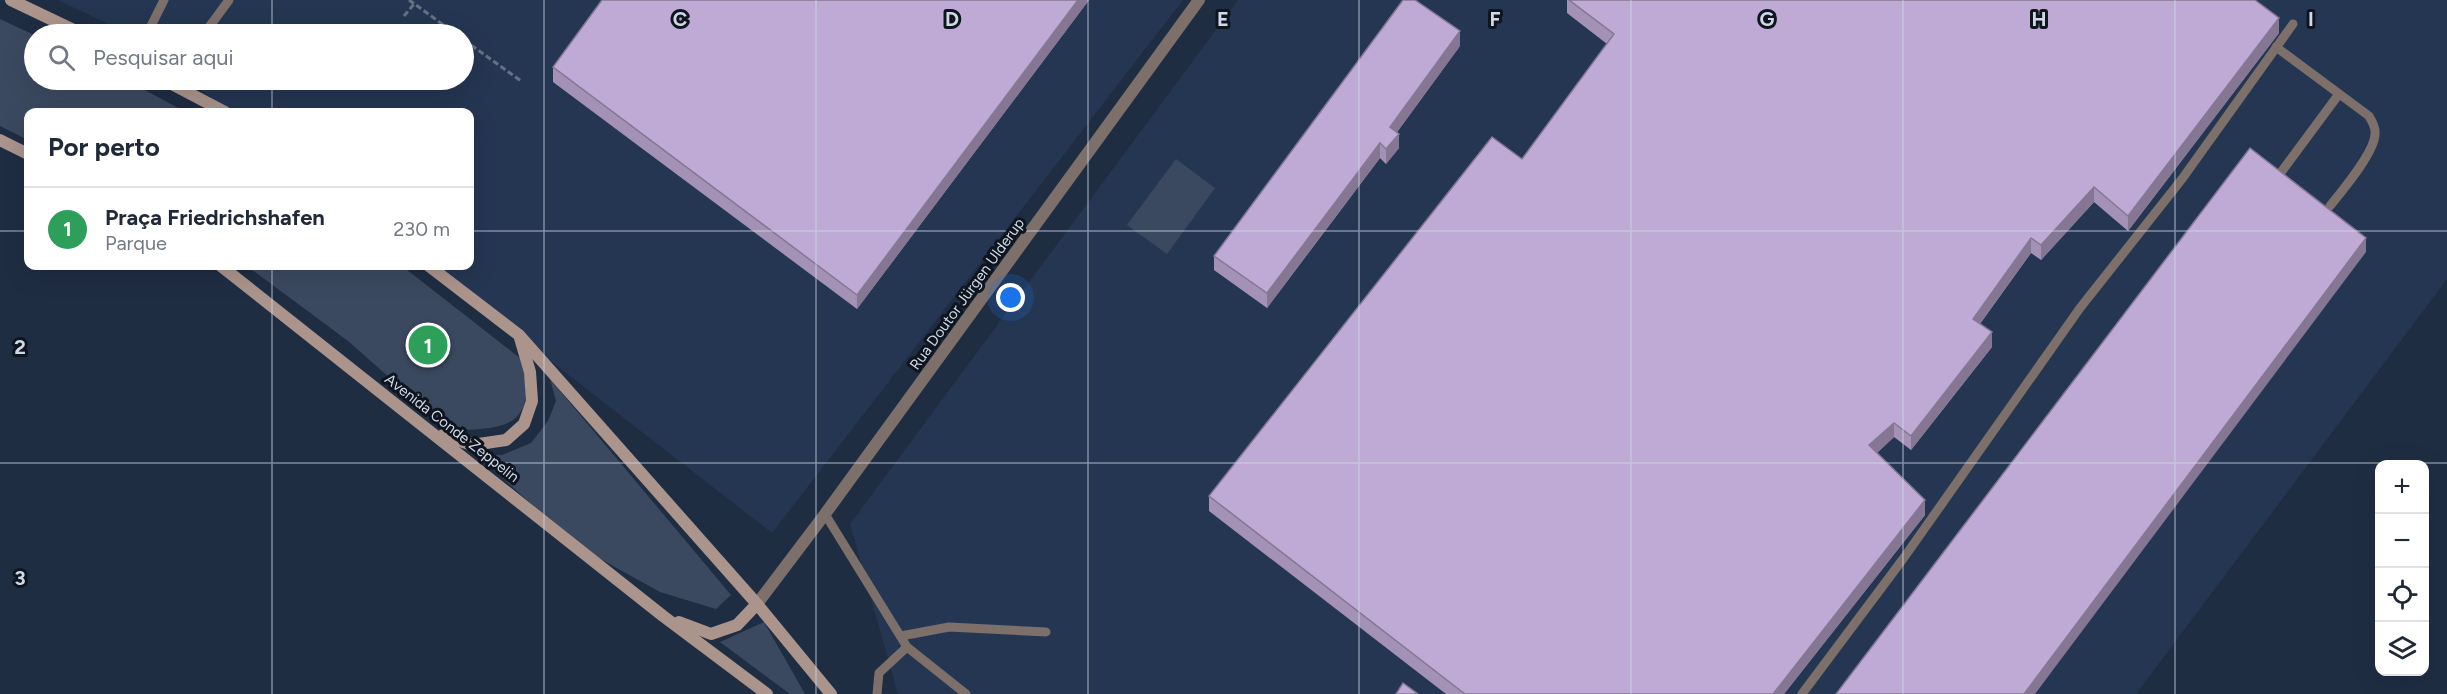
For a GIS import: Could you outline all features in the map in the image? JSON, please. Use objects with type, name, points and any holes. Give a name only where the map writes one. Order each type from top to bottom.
[{"type":"main road","points":[[11,0],[61,24]]},
{"type":"main road","points":[[186,90],[218,108]]},
{"type":"main road","points":[[0,140],[24,152]]},
{"type":"main road","name":"Avenida Conde Zeppelin","points":[[226,270],[434,432],[663,616],[767,694]]},
{"type":"main road","points":[[434,270],[519,335],[757,604],[831,694]]},
{"type":"main road","points":[[434,432],[472,445],[506,440],[524,424],[532,401],[530,372],[519,335]]},
{"type":"main road","points":[[663,616],[711,634],[737,625],[757,604]]},
{"type":"street","name":"Rua Doutor Jürgen Ulderup","points":[[757,604],[1199,0]]},
{"type":"lane","points":[[152,24],[164,0]]},
{"type":"lane","points":[[211,24],[229,0]]},
{"type":"lane","points":[[1802,694],[1903,559],[2080,308],[2182,179],[2292,24]]},
{"type":"lane","points":[[2276,47],[2369,116],[2375,127],[2376,137],[2364,160],[2330,206]]},
{"type":"lane","points":[[2282,171],[2339,94]]},
{"type":"lane","points":[[825,514],[908,646],[966,694]]},
{"type":"lane","points":[[901,636],[949,627],[1046,632]]},
{"type":"lane","points":[[877,694],[879,673],[908,646]]},
{"type":"path","points":[[409,0],[442,24]]},
{"type":"path","points":[[404,16],[414,4]]},
{"type":"path","points":[[474,47],[521,81]]},
{"type":"shaded area","points":[[58,0],[1183,0],[772,533],[433,270],[474,270],[474,108],[225,108],[201,90],[474,90],[474,24],[108,24]]},
{"type":"shaded area","points":[[1238,0],[2447,0],[2447,279],[2136,694],[898,694],[850,524]]},
{"type":"shaded area","points":[[0,19],[24,30],[24,90],[145,90],[178,108],[24,108],[24,138],[0,126]]},
{"type":"shaded area","points":[[1176,159],[1215,188],[1167,254],[1127,225]]},
{"type":"shaded area","points":[[252,270],[407,270],[525,362],[527,384],[525,401],[520,412],[501,426],[450,431],[348,341]]},
{"type":"shaded area","points":[[550,379],[731,595],[716,609],[660,592],[579,547],[476,454],[502,455],[531,443],[548,421],[556,401]]},
{"type":"shaded area","points":[[764,622],[805,694],[790,694],[720,642]]},
{"type":"building","points":[[602,0],[1078,0],[857,295],[553,67]]},
{"type":"building","points":[[1403,0],[1415,0],[1460,31],[1390,127],[1399,134],[1386,149],[1380,143],[1267,293],[1214,256]]},
{"type":"building","points":[[1569,0],[2255,0],[2279,18],[2128,216],[2094,187],[2041,245],[2031,238],[1973,319],[1992,332],[1911,436],[1894,423],[1869,445],[1925,500],[1773,694],[1465,694],[1209,496],[1492,137],[1522,159],[1614,34]]},
{"type":"building","points":[[2250,148],[2366,238],[2024,694],[1836,694]]},
{"type":"building","points":[[1403,683],[1418,694],[1396,694]]},
{"type":"place","name":"Praça Friedrichshafen","points":[[428,345]]}]
